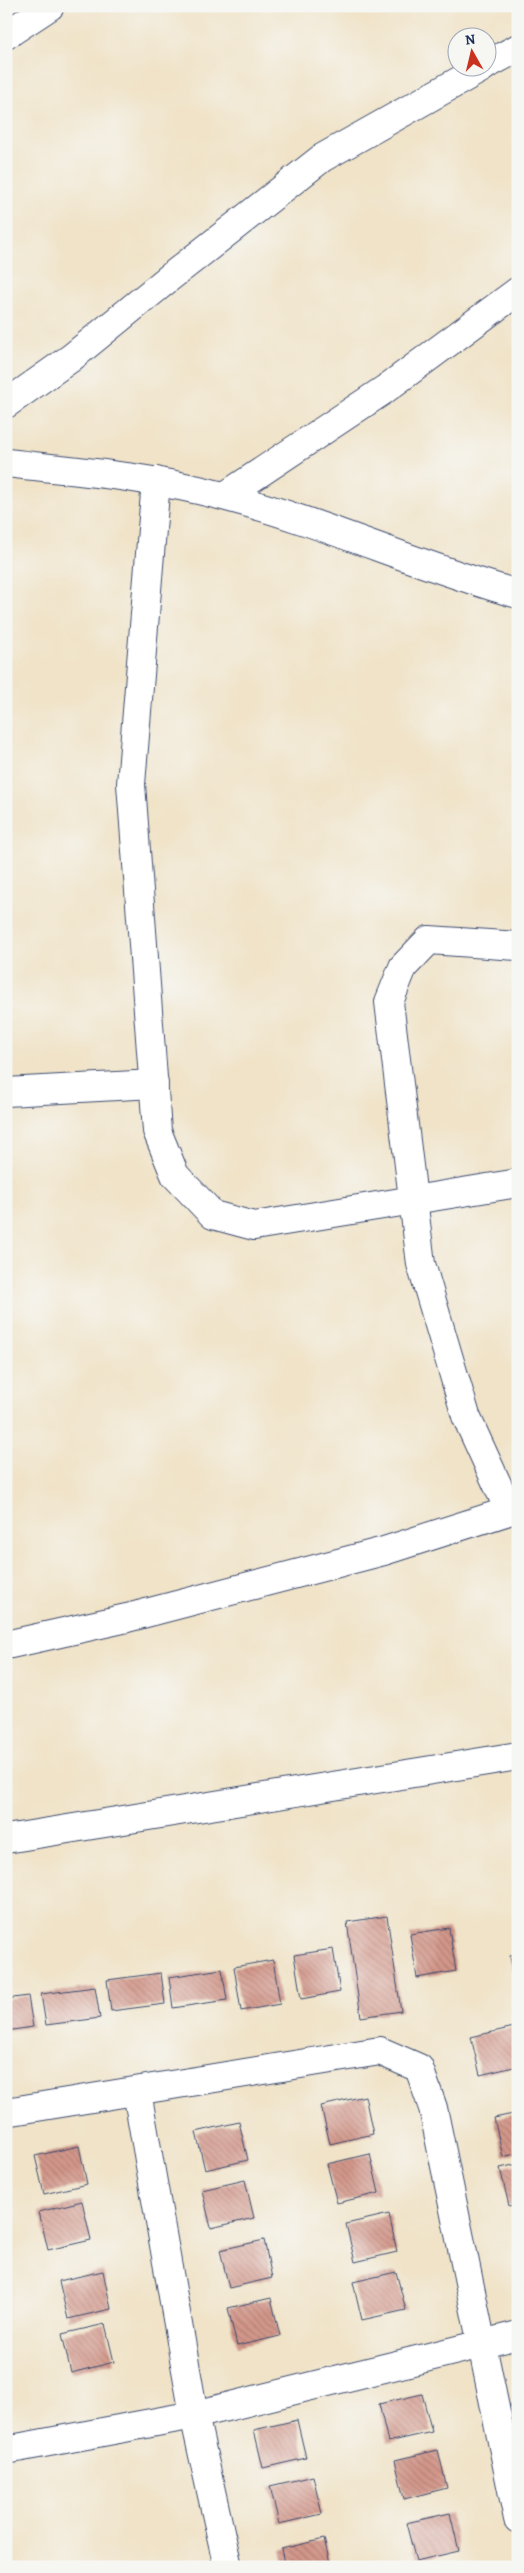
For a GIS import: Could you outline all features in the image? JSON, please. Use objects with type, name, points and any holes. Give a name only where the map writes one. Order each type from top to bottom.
[{"type":"street","points":[[6,35],[50,6]]},
{"type":"street","points":[[496,60],[518,48]]},
{"type":"street","points":[[6,404],[71,358],[168,278],[322,158],[464,78]]},
{"type":"street","points":[[224,496],[384,390],[518,291]]},
{"type":"street","points":[[6,462],[156,481],[224,496],[372,543],[474,582],[518,594]]},
{"type":"street","points":[[156,481],[131,784],[157,1130],[175,1175],[213,1215],[254,1226],[518,1183]]},
{"type":"street","points":[[6,1645],[127,1618],[384,1551],[513,1509],[466,1416],[421,1264],[389,1002],[403,968],[429,940],[518,946]]},
{"type":"street","points":[[6,1092],[154,1084]]},
{"type":"street","points":[[6,1839],[518,1756]]},
{"type":"street","points":[[6,2112],[380,2051],[418,2068],[433,2108],[518,2519]]},
{"type":"street","points":[[137,2092],[194,2415],[228,2567]]},
{"type":"street","points":[[6,2450],[194,2415],[518,2335]]},
{"type":"building","points":[[387,1916],[401,2011],[361,2017],[347,1922]]},
{"type":"building","points":[[449,1928],[456,1971],[417,1978],[410,1934]]},
{"type":"building","points":[[333,1949],[340,1992],[301,1999],[294,1955]]},
{"type":"building","points":[[518,1954],[518,1995],[517,1996],[510,1956]]},
{"type":"building","points":[[273,1960],[280,2004],[241,2011],[234,1967]]},
{"type":"building","points":[[222,1969],[227,2000],[173,2008],[169,1977]]},
{"type":"building","points":[[161,1973],[165,2004],[111,2011],[107,1980]]},
{"type":"building","points":[[95,1987],[100,2018],[46,2025],[41,1994]]},
{"type":"building","points":[[28,1996],[33,2027],[6,2031],[6,1999]]},
{"type":"building","points":[[514,2027],[518,2042],[518,2066],[480,2075],[471,2037]]},
{"type":"building","points":[[365,2096],[373,2134],[330,2144],[321,2106]]},
{"type":"building","points":[[518,2113],[518,2153],[503,2157],[494,2118]]},
{"type":"building","points":[[239,2122],[248,2160],[205,2170],[196,2132]]},
{"type":"building","points":[[79,2146],[87,2184],[44,2194],[35,2156]]},
{"type":"building","points":[[370,2154],[379,2193],[337,2203],[327,2164]]},
{"type":"building","points":[[518,2164],[518,2204],[509,2206],[500,2168]]},
{"type":"building","points":[[245,2180],[254,2218],[211,2228],[202,2190]]},
{"type":"building","points":[[82,2201],[91,2240],[48,2250],[39,2212]]},
{"type":"building","points":[[389,2214],[397,2252],[355,2262],[346,2224]]},
{"type":"building","points":[[264,2240],[272,2278],[229,2288],[220,2250]]},
{"type":"building","points":[[103,2271],[111,2309],[68,2319],[59,2281]]},
{"type":"building","points":[[396,2272],[406,2310],[362,2320],[353,2282]]},
{"type":"building","points":[[271,2298],[280,2336],[237,2346],[228,2308]]},
{"type":"building","points":[[105,2324],[114,2362],[71,2373],[62,2334]]},
{"type":"building","points":[[422,2394],[432,2432],[388,2442],[379,2404]]},
{"type":"building","points":[[297,2420],[306,2458],[263,2468],[254,2430]]},
{"type":"building","points":[[438,2450],[447,2488],[404,2499],[395,2460]]},
{"type":"building","points":[[313,2476],[322,2514],[279,2524],[270,2486]]},
{"type":"building","points":[[450,2513],[459,2551],[416,2561],[406,2523]]},
{"type":"building","points":[[324,2539],[331,2567],[285,2567],[281,2549]]}]
